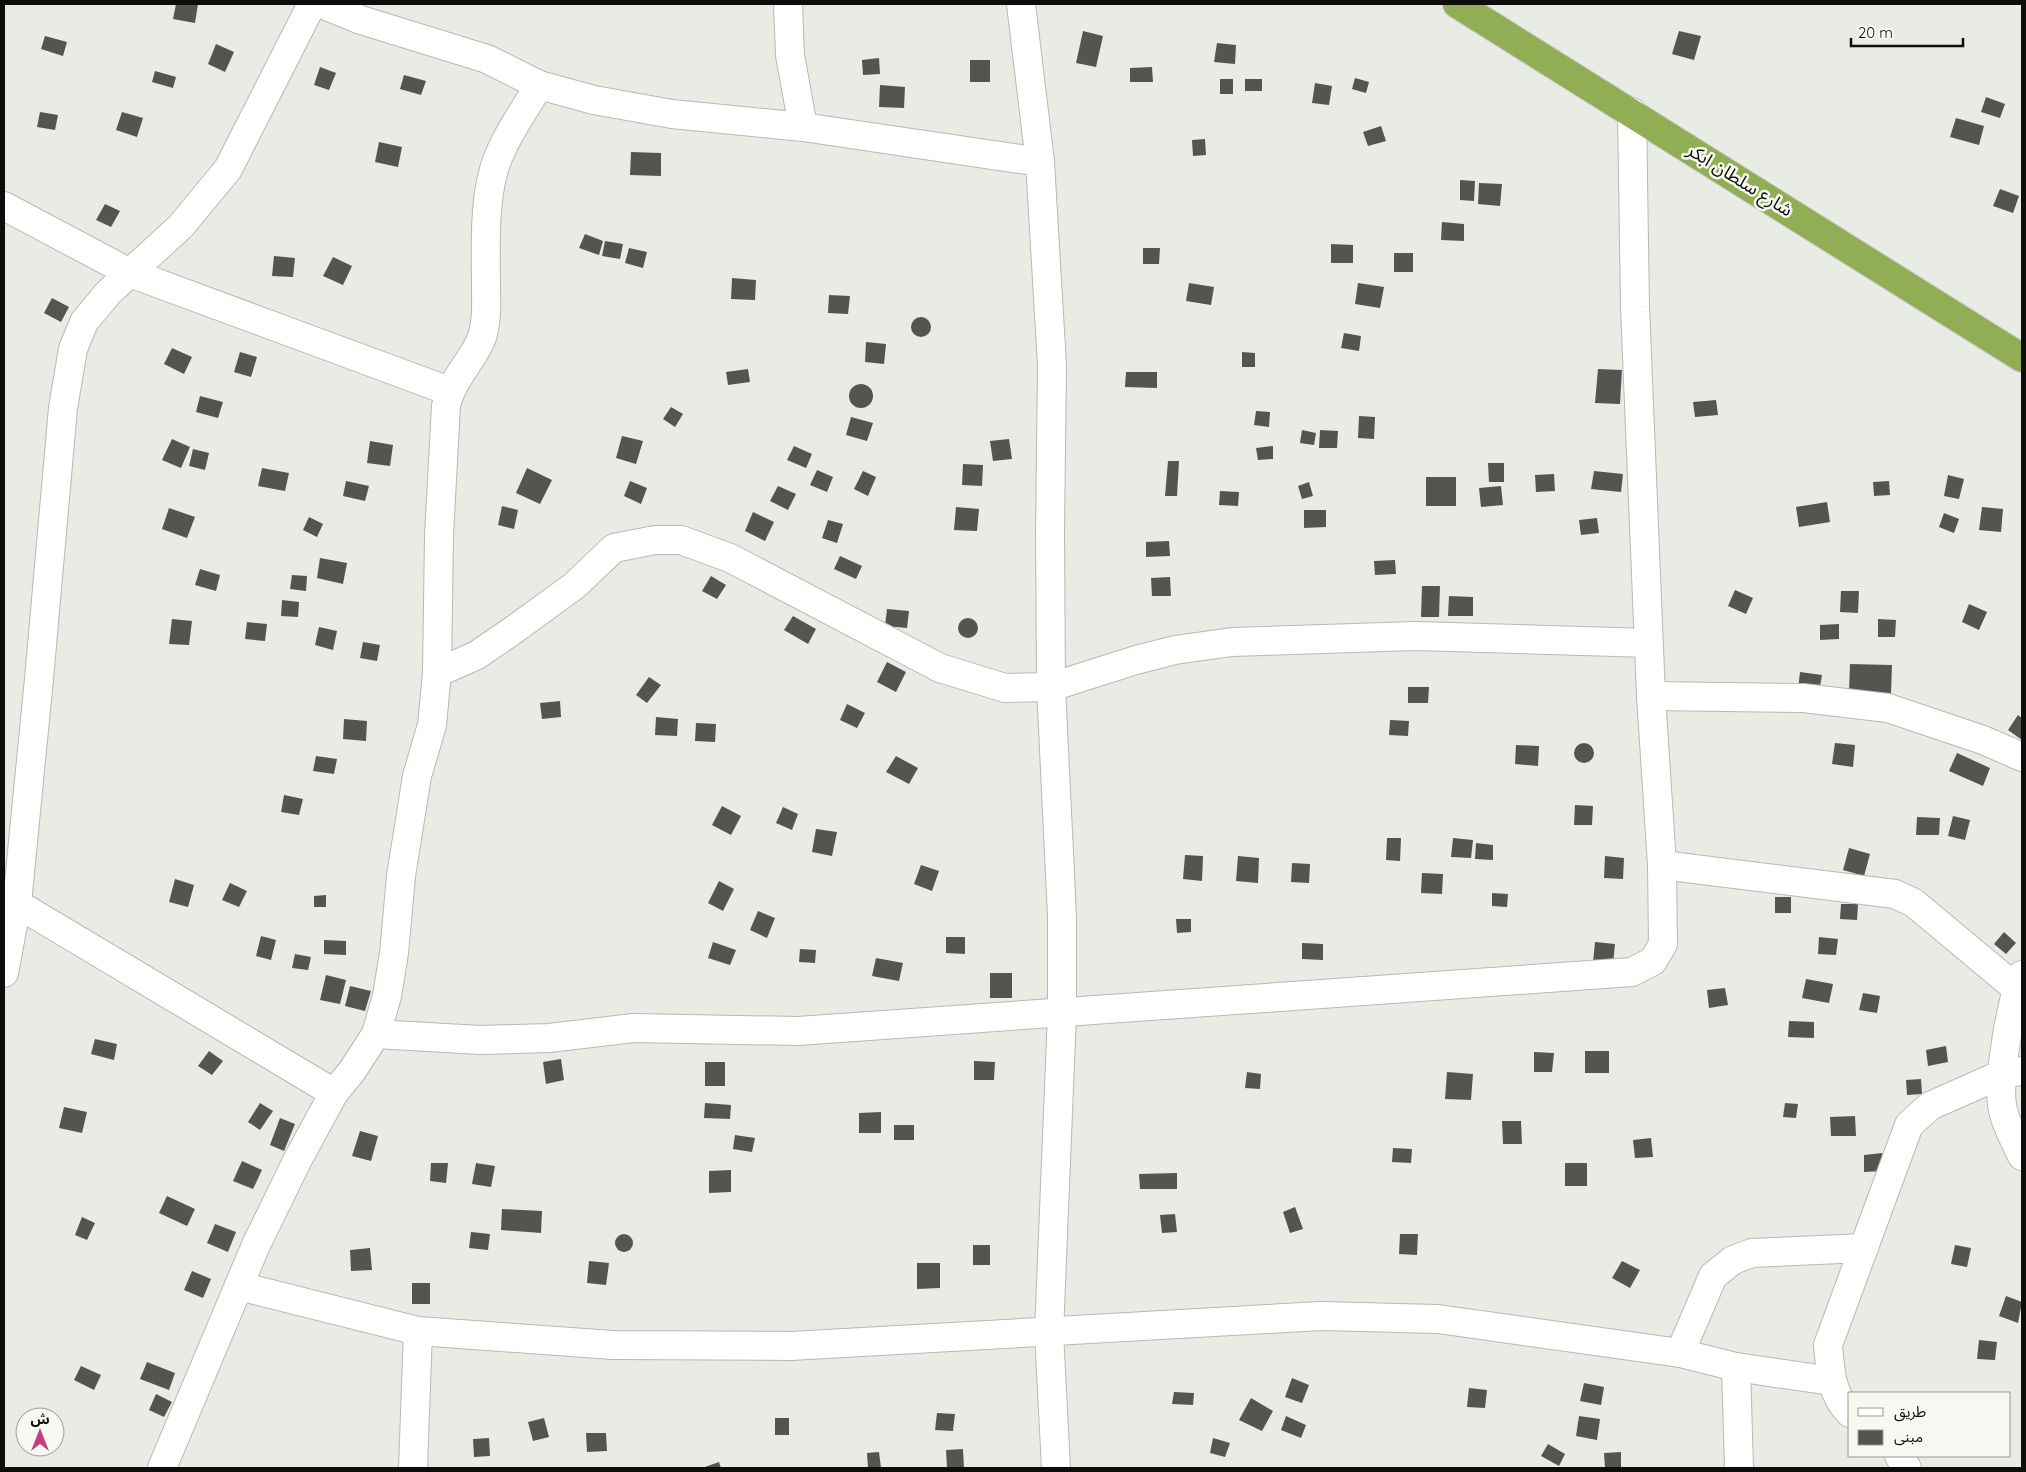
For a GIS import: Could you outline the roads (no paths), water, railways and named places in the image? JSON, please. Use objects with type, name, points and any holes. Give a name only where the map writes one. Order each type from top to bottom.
[{"type":"highway","name":"شارع سلطان ابكر","points":[[1457,4],[2022,358]]},
{"type":"street","points":[[4,974],[10,900],[40,670],[62,408],[74,349],[84,322],[108,293],[181,226],[228,170],[312,4]]},
{"type":"street","points":[[322,4],[361,20],[487,59],[540,86],[594,100],[672,114],[803,127],[1040,162]]},
{"type":"street","points":[[788,4],[790,55],[803,127]]},
{"type":"street","points":[[1021,4],[1040,162],[1052,366],[1051,686],[1062,916],[1062,1014],[1049,1333],[1056,1468]]},
{"type":"street","points":[[162,1468],[239,1286],[298,1160],[334,1093],[352,1071],[376,1034],[387,996],[394,953],[401,876],[417,776],[432,724],[437,673],[439,535],[446,406],[449,391],[479,344],[484,331],[488,209],[493,173],[501,152],[540,86]]},
{"type":"street","points":[[376,1034],[480,1040],[549,1038],[633,1028],[798,1031],[1062,1014],[1632,972],[1653,961],[1663,944],[1662,865],[1650,696],[1635,307],[1632,112]]},
{"type":"street","points":[[4,206],[130,273],[449,391]]},
{"type":"street","points":[[437,673],[477,656],[574,586],[614,548],[655,540],[681,540],[730,558],[940,668],[1005,688],[1051,686],[1175,650],[1232,642],[1415,636],[1648,643]]},
{"type":"street","points":[[1650,696],[1804,698],[1888,708],[1983,740],[2022,758]]},
{"type":"street","points":[[1662,865],[1895,894],[1914,903],[2019,982],[2012,1072],[2002,1106],[2022,1156]]},
{"type":"street","points":[[10,900],[334,1093]]},
{"type":"street","points":[[1848,1411],[1843,1406],[1832,1381],[1828,1345],[1909,1125],[1930,1106],[2012,1072]]},
{"type":"street","points":[[1680,1353],[1713,1276],[1733,1260],[1752,1253],[1864,1248]]},
{"type":"street","points":[[239,1286],[418,1331],[613,1345],[781,1346],[1049,1333],[1321,1316],[1438,1319],[1680,1353],[1736,1367],[1832,1381]]},
{"type":"street","points":[[413,1468],[418,1331]]},
{"type":"street","points":[[1736,1367],[1740,1468]]},
{"type":"street","points":[[1900,1457],[1907,1468]]}]
